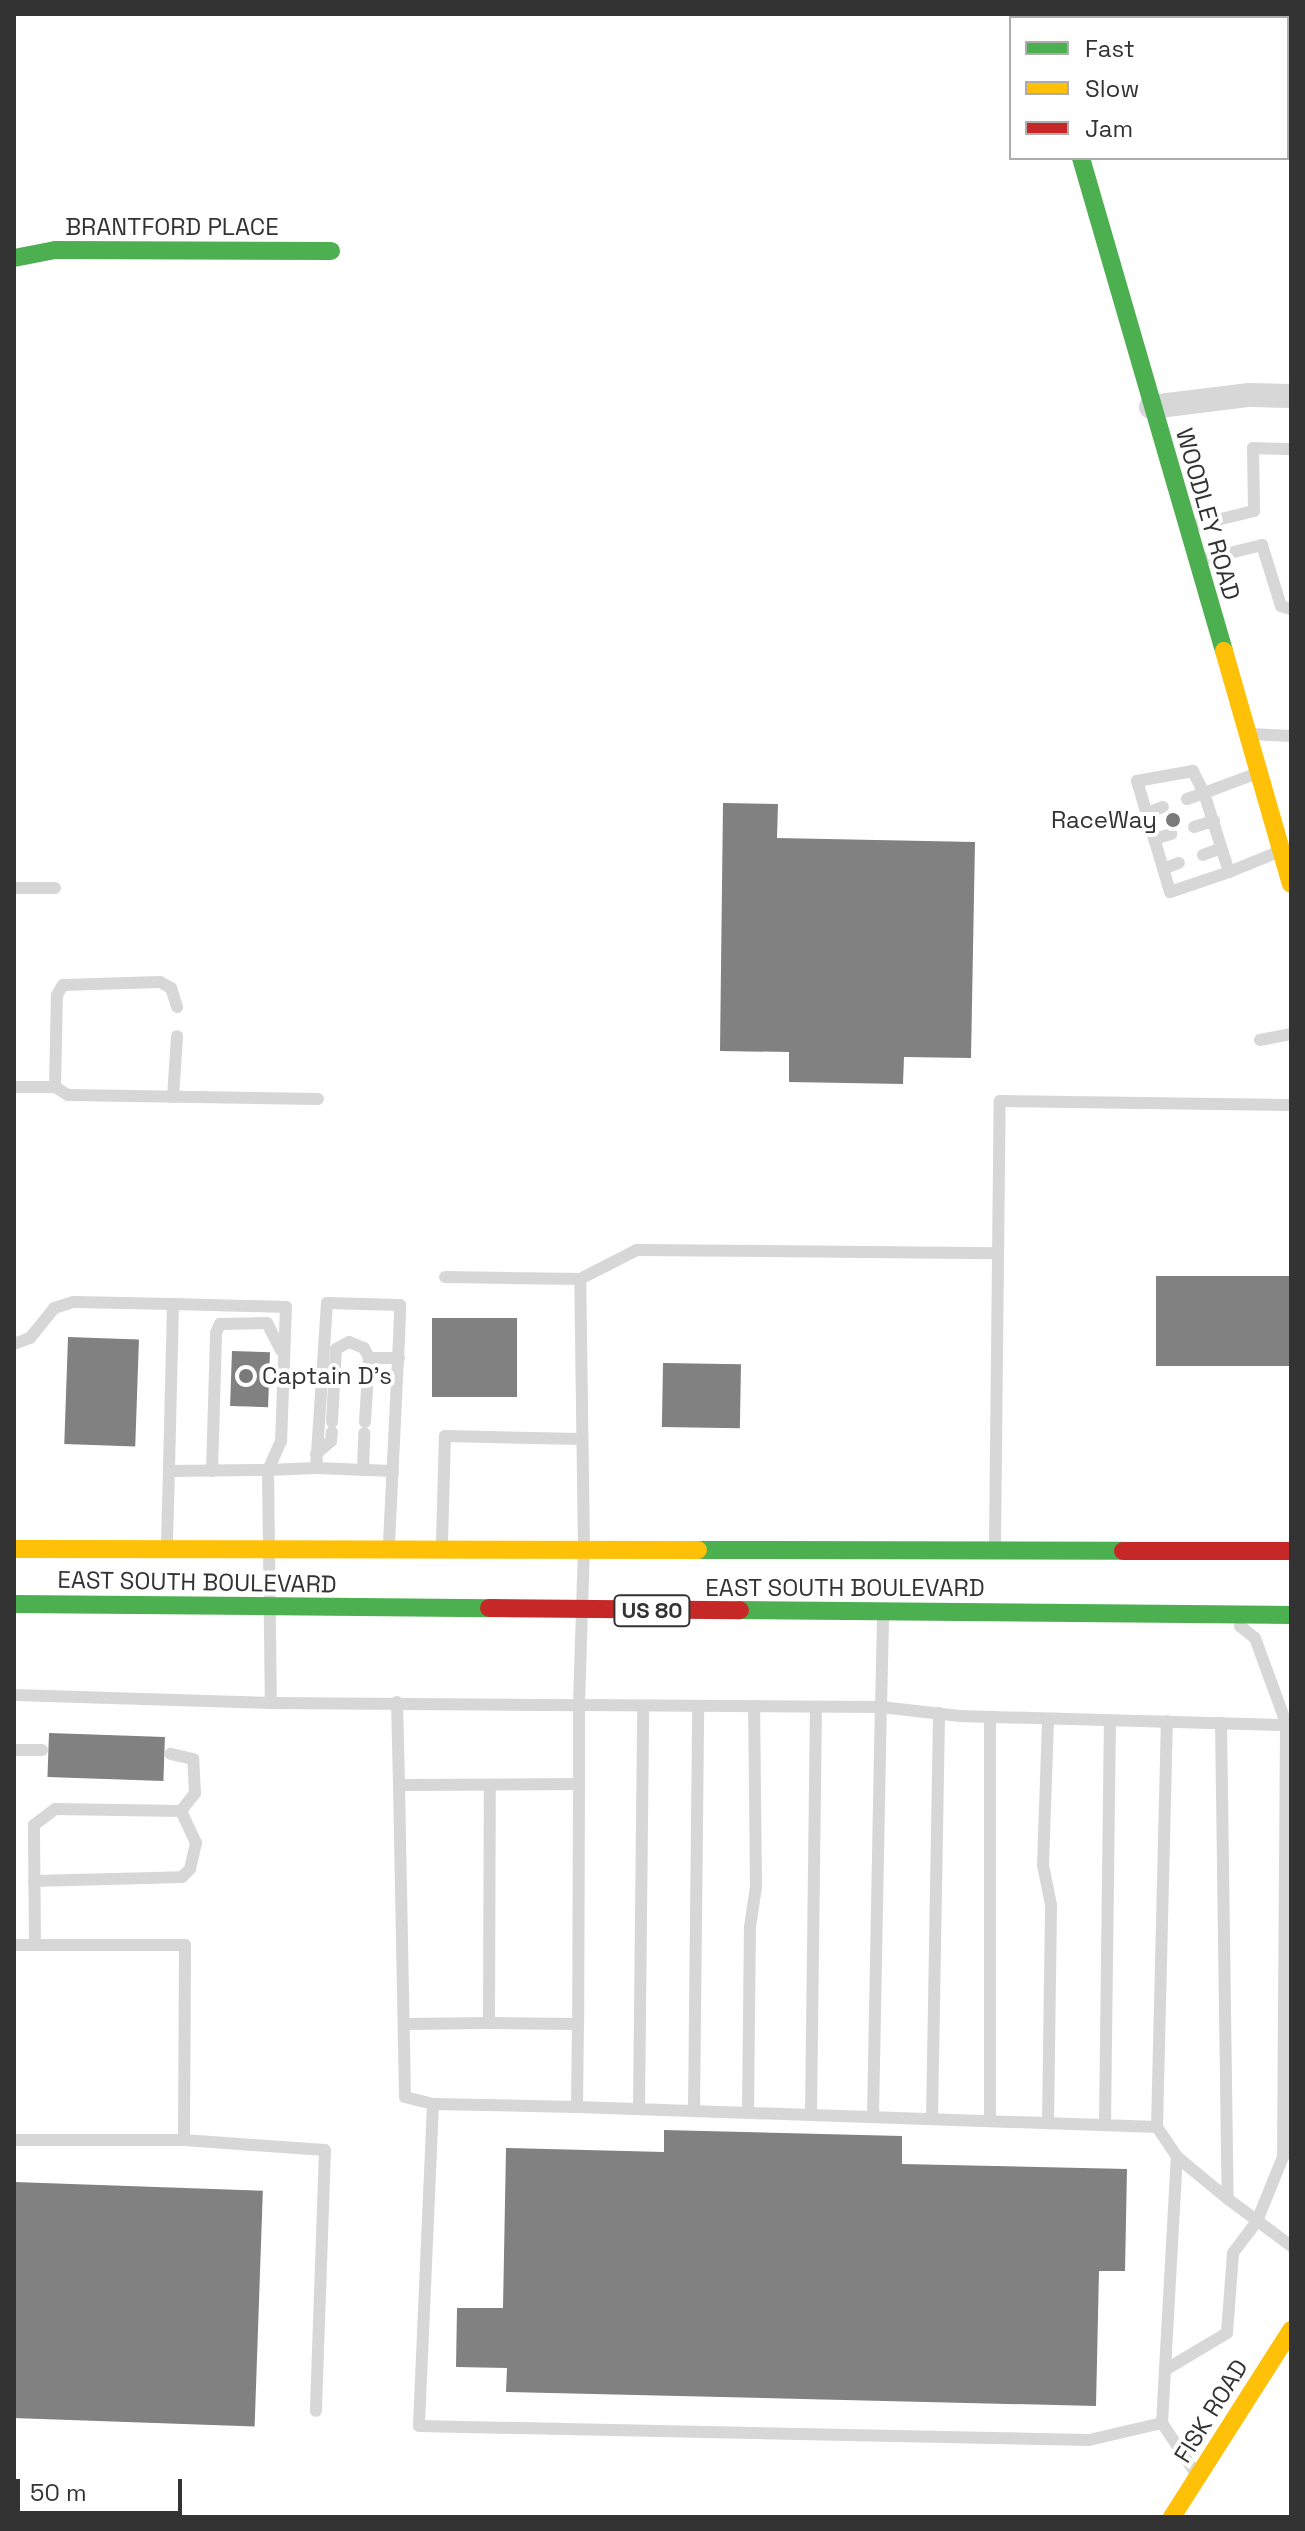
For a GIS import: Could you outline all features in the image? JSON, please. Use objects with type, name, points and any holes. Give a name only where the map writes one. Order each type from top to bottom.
[{"type":"main road","name":"WOODLEY ROAD","points":[[1082,160],[1291,884]]},
{"type":"main road","name":"BRANTFORD PLACE","points":[[14,258],[55,250],[331,251]]},
{"type":"main road","name":"EAST SOUTH BOULEVARD","points":[[14,1549],[1291,1551]]},
{"type":"main road","name":"EAST SOUTH BOULEVARD","points":[[14,1604],[1291,1615]]},
{"type":"main road","name":"FISK ROAD","points":[[1172,2517],[1290,2334]]},
{"type":"street","points":[[1151,407],[1249,395],[1291,396]]},
{"type":"lane","points":[[1187,527],[1254,511],[1253,448],[1291,449]]},
{"type":"lane","points":[[1196,561],[1262,545],[1281,606],[1291,609]]},
{"type":"lane","points":[[1247,734],[1291,736]]},
{"type":"lane","points":[[1229,872],[1214,821],[1193,771],[1184,769],[1137,781],[1170,892],[1229,872],[1281,851]]},
{"type":"lane","points":[[1187,799],[1258,773]]},
{"type":"lane","points":[[1147,813],[1163,807]]},
{"type":"lane","points":[[1194,827],[1214,821]]},
{"type":"lane","points":[[1154,839],[1171,834]]},
{"type":"lane","points":[[1203,855],[1221,848]]},
{"type":"lane","points":[[1163,869],[1179,863]]},
{"type":"lane","points":[[14,888],[55,888]]},
{"type":"lane","points":[[55,1087],[57,995],[63,985],[160,982],[171,988],[177,1007]]},
{"type":"lane","points":[[1260,1040],[1291,1034]]},
{"type":"lane","points":[[173,1097],[177,1036]]},
{"type":"lane","points":[[14,1087],[55,1087],[68,1095],[318,1099]]},
{"type":"lane","points":[[995,1552],[1000,1101],[1291,1105]]},
{"type":"lane","points":[[445,1277],[580,1279],[637,1250],[998,1253]]},
{"type":"lane","points":[[577,2107],[579,1705],[584,1550],[580,1279]]},
{"type":"lane","points":[[14,1344],[30,1338],[54,1308],[74,1302],[286,1307],[281,1441],[268,1470],[268,1550],[273,1607],[271,1703]]},
{"type":"lane","points":[[316,1468],[327,1303],[400,1305],[389,1550]]},
{"type":"lane","points":[[167,1550],[173,1304]]},
{"type":"lane","points":[[212,1471],[216,1333],[220,1324],[267,1323],[284,1358]]},
{"type":"lane","points":[[316,1454],[331,1441],[336,1349],[358,1343],[369,1358],[363,1470]]},
{"type":"lane","points":[[369,1358],[399,1358]]},
{"type":"lane","points":[[442,1550],[445,1436],[582,1439]]},
{"type":"lane","points":[[169,1471],[316,1468],[393,1471]]},
{"type":"lane","points":[[873,2116],[883,1612]]},
{"type":"lane","points":[[1165,2370],[1227,2333],[1233,2253],[1257,2221],[1283,2157],[1289,1729],[1255,1638],[1228,1615]]},
{"type":"lane","points":[[14,1695],[271,1703],[881,1707],[990,1717],[1221,1723],[1289,1729]]},
{"type":"lane","points":[[397,1702],[405,2097],[433,2104],[1157,2127]]},
{"type":"lane","points":[[639,2109],[643,1706]]},
{"type":"lane","points":[[694,2110],[698,1706]]},
{"type":"lane","points":[[748,2112],[750,1927],[756,1887],[754,1706]]},
{"type":"lane","points":[[811,2114],[816,1707]]},
{"type":"lane","points":[[932,2118],[939,1713]]},
{"type":"lane","points":[[990,1717],[990,2120]]},
{"type":"lane","points":[[1048,1719],[1043,1865],[1051,1905],[1048,2123]]},
{"type":"lane","points":[[1105,2125],[1110,1721]]},
{"type":"lane","points":[[1167,1721],[1157,2127],[1177,2157],[1291,2246]]},
{"type":"lane","points":[[1221,1723],[1228,2199]]},
{"type":"lane","points":[[14,1750],[42,1750]]},
{"type":"lane","points":[[171,1754],[193,1759],[195,1793],[181,1811]]},
{"type":"lane","points":[[399,1785],[579,1784]]},
{"type":"lane","points":[[489,2023],[490,1785]]},
{"type":"lane","points":[[35,1945],[34,1825],[42,1815],[55,1809],[181,1811]]},
{"type":"lane","points":[[34,1881],[182,1877],[190,1869],[196,1843],[181,1811]]},
{"type":"lane","points":[[14,1945],[185,1945],[184,2140]]},
{"type":"lane","points":[[404,2024],[578,2024]]},
{"type":"lane","points":[[433,2104],[419,2426],[1089,2440],[1162,2423]]},
{"type":"lane","points":[[14,2140],[184,2140],[325,2150],[316,2411]]},
{"type":"lane","points":[[1177,2157],[1162,2423],[1198,2476]]},
{"type":"building","points":[[723,803],[778,804],[777,838],[975,842],[971,1058],[904,1057],[903,1084],[789,1082],[789,1052],[720,1051]]},
{"type":"building","points":[[1156,1276],[1291,1276],[1291,1366],[1156,1366]]},
{"type":"building","points":[[432,1318],[517,1318],[517,1397],[432,1397]]},
{"type":"building","points":[[68,1337],[139,1339],[135,1446],[64,1444]]},
{"type":"building","points":[[232,1351],[270,1352],[268,1407],[230,1406]]},
{"type":"building","points":[[663,1363],[741,1364],[740,1428],[662,1427]]},
{"type":"building","points":[[49,1733],[165,1737],[163,1781],[47,1777]]},
{"type":"building","points":[[664,2130],[902,2136],[902,2164],[1127,2169],[1125,2271],[1099,2271],[1096,2406],[506,2392],[507,2368],[456,2367],[457,2308],[503,2308],[506,2148],[664,2152]]},
{"type":"building","points":[[14,2182],[263,2191],[255,2427],[14,2418]]},
{"type":"traffic: fast","points":[[1082,160],[1224,651]]},
{"type":"traffic: fast","points":[[14,258],[55,250],[331,251]]},
{"type":"traffic: fast","points":[[698,1550],[1123,1551]]},
{"type":"traffic: fast","points":[[14,1604],[489,1608]]},
{"type":"traffic: fast","points":[[740,1610],[1291,1615]]},
{"type":"traffic: slow","points":[[1224,651],[1291,884]]},
{"type":"traffic: slow","points":[[14,1549],[698,1550]]},
{"type":"traffic: slow","points":[[1172,2517],[1291,2330]]},
{"type":"traffic: jam","points":[[1123,1551],[1291,1551]]},
{"type":"traffic: jam","points":[[489,1608],[740,1610]]},
{"type":"place","name":"RaceWay","points":[[1173,820]]},
{"type":"place","name":"Captain D's","points":[[246,1376]]}]
